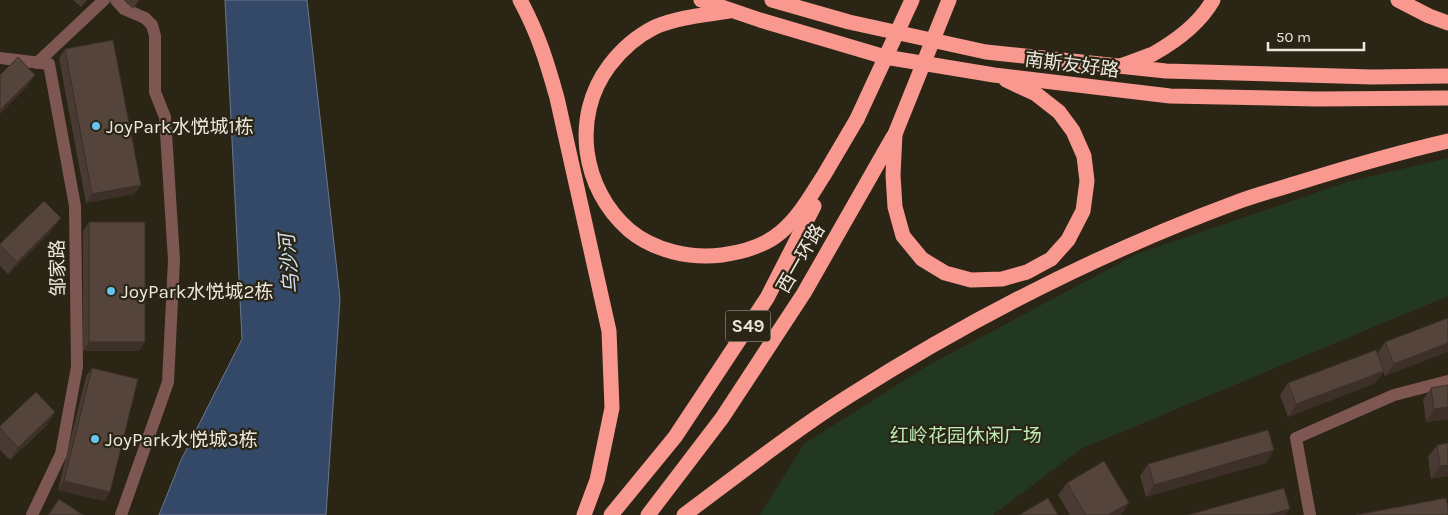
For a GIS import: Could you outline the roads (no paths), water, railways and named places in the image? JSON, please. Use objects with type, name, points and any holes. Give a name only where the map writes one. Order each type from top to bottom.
[{"type":"highway","points":[[520,0],[547,61],[557,98],[609,331],[612,408],[597,480],[584,515]]},
{"type":"highway","name":"南斯友好路","points":[[701,0],[885,57],[994,75],[1170,96],[1317,99],[1448,98]]},
{"type":"highway","name":"南斯友好路","points":[[772,0],[848,22],[986,52],[1166,71],[1372,77],[1448,76]]},
{"type":"highway","name":"西一环路","points":[[611,515],[675,437],[767,298],[857,120],[912,0]]},
{"type":"highway","name":"西一环路","points":[[648,515],[722,418],[798,302],[895,134],[950,0]]},
{"type":"highway","points":[[1120,66],[1152,54],[1188,31],[1209,8],[1213,0]]},
{"type":"highway","points":[[1398,0],[1429,16],[1448,23]]},
{"type":"highway","points":[[733,11],[683,18],[655,27],[635,40],[617,56],[604,73],[594,92],[587,116],[586,146],[593,177],[610,209],[630,230],[652,245],[677,253],[706,257],[733,254],[759,246],[780,233],[802,211],[857,120]]},
{"type":"highway","points":[[895,134],[893,175],[895,207],[903,236],[922,259],[945,273],[971,280],[1002,279],[1027,272],[1051,258],[1068,240],[1083,211],[1087,181],[1084,156],[1074,131],[1059,112],[1036,94],[994,75]]},
{"type":"highway","points":[[684,515],[846,398],[915,355],[1028,294],[1151,236],[1238,201],[1329,172],[1448,141]]},
{"type":"street","points":[[0,58],[38,63],[104,0]]},
{"type":"street","points":[[116,0],[124,9],[145,18],[152,25],[155,36],[155,92],[165,117],[174,260],[168,382],[121,515]]},
{"type":"street","name":"邹家路","points":[[32,515],[61,454],[77,368],[75,206],[49,64],[38,63]]},
{"type":"street","points":[[1310,515],[1296,438],[1394,395],[1448,381]]},
{"type":"water","name":"乌沙河","points":[[225,0],[307,0],[340,298],[326,515],[159,515],[181,460],[242,339]]},
{"type":"place","name":"JoyPark水悦城1栋","points":[[96,126]]},
{"type":"place","name":"JoyPark水悦城2栋","points":[[111,291]]},
{"type":"place","name":"JoyPark水悦城3栋","points":[[95,439]]},
{"type":"park label","name":"红岭花园休闲广场","points":[[966,435]]}]
